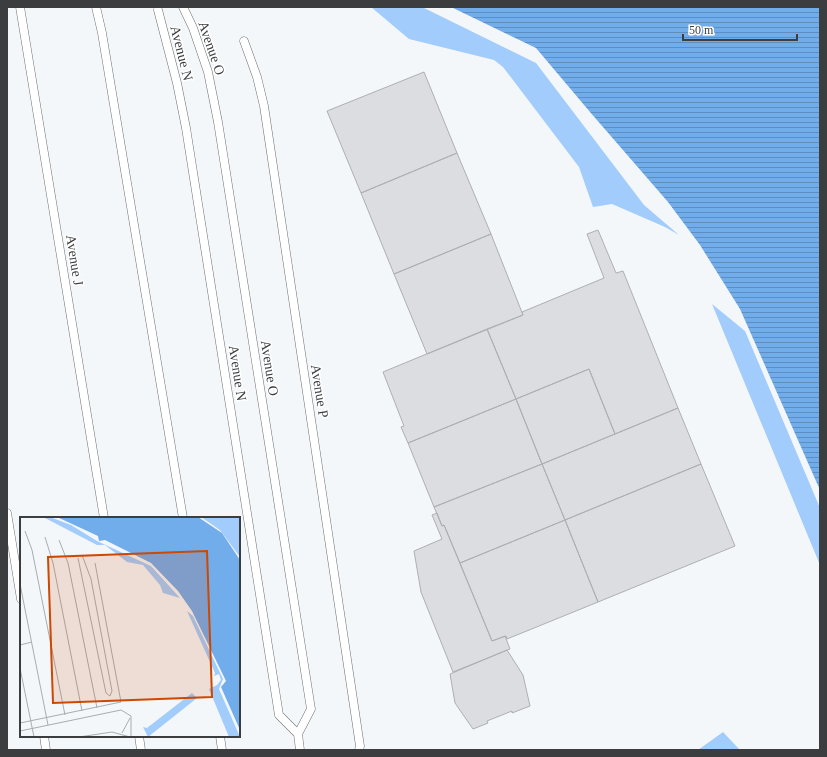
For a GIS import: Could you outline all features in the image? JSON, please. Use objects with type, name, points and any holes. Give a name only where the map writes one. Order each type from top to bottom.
[{"type":"lane","name":"Avenue J","points":[[20,7],[104,517]]},
{"type":"lane","points":[[96,7],[183,517]]},
{"type":"lane","name":"Avenue O","points":[[183,7],[193,28],[208,72],[218,122],[311,709],[298,734]]},
{"type":"lane","name":"Avenue N","points":[[158,10],[177,83],[186,128],[279,715],[298,734]]},
{"type":"lane","name":"Avenue P","points":[[244,41],[257,78],[264,106],[360,748]]},
{"type":"lane","points":[[7,513],[20,593]]},
{"type":"lane","points":[[298,734],[300,750]]},
{"type":"lane","points":[[44,737],[46,750]]},
{"type":"lane","points":[[139,737],[141,750]]},
{"type":"lane","points":[[220,737],[222,750]]},
{"type":"shaded area","points":[[371,7],[422,7],[536,63],[644,205],[679,235],[665,227],[612,204],[593,207],[579,167],[503,67],[494,60],[409,39]]},
{"type":"shaded area","points":[[451,7],[820,7],[820,490],[740,309],[700,245],[668,202],[536,48]]},
{"type":"shaded area","points":[[712,304],[745,331],[820,508],[820,565]]},
{"type":"shaded area","points":[[723,732],[740,750],[698,750]]},
{"type":"building","points":[[424,72],[457,153],[361,193],[327,111]]},
{"type":"building","points":[[457,153],[491,234],[394,274],[361,193]]},
{"type":"building","points":[[598,230],[616,273],[623,271],[678,408],[615,434],[589,369],[516,399],[487,329],[523,315],[522,312],[604,278],[587,234]]},
{"type":"building","points":[[491,234],[523,315],[427,354],[394,274]]},
{"type":"building","points":[[487,329],[516,399],[408,443],[401,427],[404,426],[383,372]]},
{"type":"building","points":[[589,369],[615,434],[542,464],[516,399]]},
{"type":"building","points":[[516,399],[542,464],[434,507],[408,443]]},
{"type":"building","points":[[678,408],[701,464],[565,520],[542,464]]},
{"type":"building","points":[[542,464],[565,520],[460,563],[444,525],[442,526],[434,507]]},
{"type":"building","points":[[701,464],[735,546],[598,602],[565,520]]},
{"type":"building","points":[[437,513],[442,526],[444,525],[492,641],[505,636],[510,649],[453,672],[421,592],[414,551],[442,539],[432,515]]},
{"type":"building","points":[[565,520],[598,602],[507,639],[506,636],[492,641],[460,563]]},
{"type":"building","points":[[507,650],[523,675],[530,706],[512,713],[512,711],[487,721],[488,723],[473,729],[455,703],[450,674]]}]
